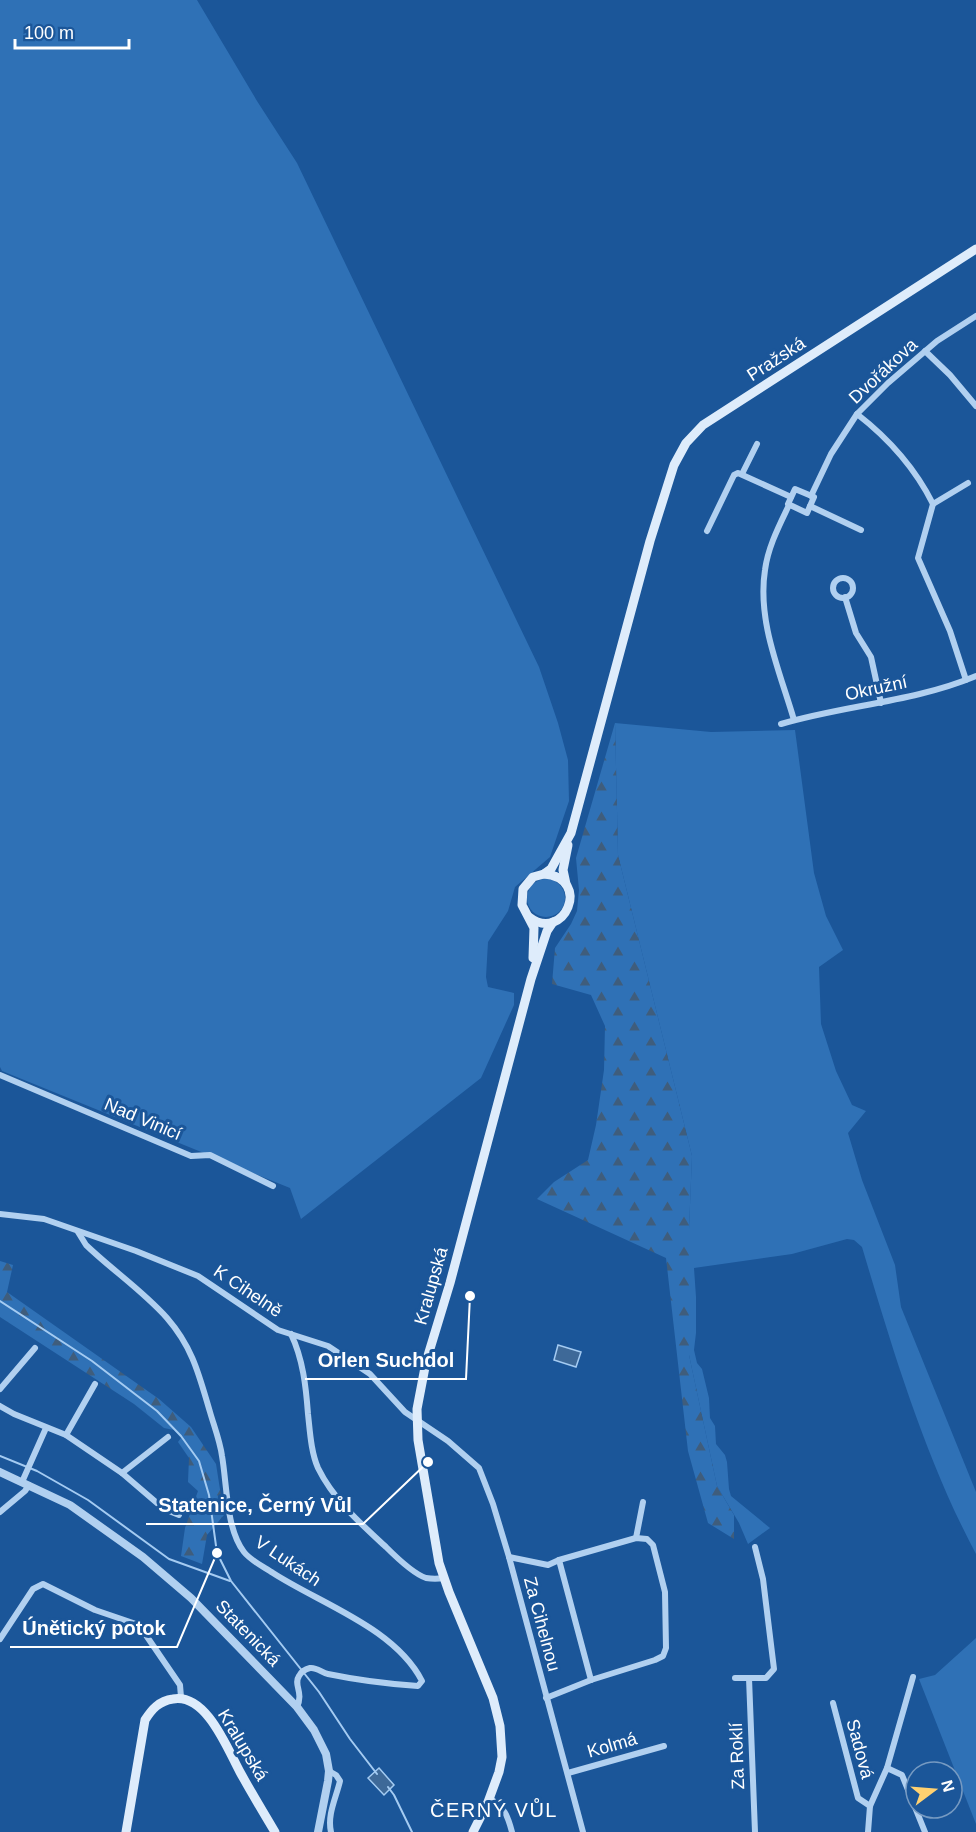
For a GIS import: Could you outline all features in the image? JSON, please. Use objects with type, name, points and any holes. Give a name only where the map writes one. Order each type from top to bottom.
[{"type":"main road","name":"Pražská","points":[[571,833],[650,541],[677,457],[686,443],[697,430],[976,249]]},
{"type":"main road","points":[[544,874],[551,869],[571,833]]},
{"type":"main road","points":[[527,915],[539,922],[553,922],[563,916],[569,907],[570,895],[563,870],[571,833]]},
{"type":"main road","points":[[531,979],[534,928],[522,905],[522,889],[533,877],[544,874],[552,874],[566,884]]},
{"type":"main road","name":"Kralupská","points":[[472,1832],[490,1798],[499,1772],[502,1757],[500,1726],[489,1688],[444,1578],[435,1546],[421,1464],[417,1420],[418,1398],[531,979],[547,931],[553,922]]},
{"type":"main road","points":[[126,1832],[145,1720],[153,1708],[165,1700],[182,1697]]},
{"type":"main road","name":"Kralupská","points":[[182,1697],[197,1704],[214,1724],[274,1832]]},
{"type":"street","name":"Dvořákova","points":[[810,506],[814,497],[812,496],[831,454],[857,414],[888,383],[937,341],[976,316]]},
{"type":"street","points":[[926,351],[976,406]]},
{"type":"street","points":[[857,414],[892,445],[908,464],[933,504]]},
{"type":"street","points":[[742,474],[757,444]]},
{"type":"street","points":[[707,531],[734,475],[738,473],[791,497]]},
{"type":"street","points":[[966,680],[950,631],[918,558],[933,504],[968,483]]},
{"type":"street","points":[[794,720],[769,636],[764,615],[763,591],[768,555],[795,489],[812,496]]},
{"type":"street","points":[[789,505],[807,513],[810,506],[861,530]]},
{"type":"street","points":[[845,597],[856,633],[870,657],[881,703]]},
{"type":"street","name":"Okružní","points":[[781,724],[927,693],[976,676]]},
{"type":"street","name":"Nad Vinicí","points":[[0,1075],[190,1156],[210,1155],[273,1186]]},
{"type":"street","name":"K Cihelně","points":[[0,1214],[44,1219],[136,1251],[198,1276],[278,1330],[328,1346],[370,1374],[405,1412],[417,1420]]},
{"type":"street","name":"V Lukách","points":[[78,1232],[86,1245],[166,1318],[192,1354],[219,1443],[233,1528],[243,1551],[248,1557],[282,1579],[382,1637],[405,1658],[422,1682],[418,1686],[325,1674],[309,1668],[300,1674],[297,1680],[301,1696],[297,1707]]},
{"type":"street","points":[[291,1334],[297,1347],[306,1391],[311,1440],[317,1467],[333,1493],[364,1527],[423,1577],[444,1578]]},
{"type":"street","points":[[0,1389],[35,1348]]},
{"type":"street","points":[[66,1436],[95,1384]]},
{"type":"street","points":[[0,1406],[66,1436],[122,1473],[164,1509],[179,1515]]},
{"type":"street","name":"Za Cihelnou","points":[[417,1420],[448,1441],[479,1468],[509,1557],[583,1832]]},
{"type":"street","points":[[0,1512],[25,1491],[27,1470],[46,1428]]},
{"type":"street","points":[[122,1473],[168,1437]]},
{"type":"street","name":"Statenická","points":[[0,1472],[70,1505],[143,1557],[191,1598],[297,1707],[323,1746],[328,1771],[318,1832]]},
{"type":"street","points":[[636,1538],[643,1502]]},
{"type":"street","name":"Za Cihelnou","points":[[509,1557],[548,1565],[636,1538],[647,1539],[653,1545],[665,1592],[666,1648],[663,1656],[546,1698]]},
{"type":"street","points":[[735,1678],[766,1678],[774,1669],[764,1579],[755,1547]]},
{"type":"street","name":"Za Cihelnou","points":[[559,1560],[591,1680]]},
{"type":"street","points":[[0,1639],[33,1588],[43,1584],[95,1610],[139,1625],[180,1685],[182,1697]]},
{"type":"street","points":[[868,1832],[870,1806],[887,1768],[914,1677]]},
{"type":"street","name":"Za Roklí","points":[[749,1678],[755,1832]]},
{"type":"street","name":"Sadová","points":[[832,1703],[858,1798],[870,1806]]},
{"type":"street","name":"Kolmá","points":[[568,1773],[664,1746]]},
{"type":"street","points":[[887,1768],[902,1775],[925,1832]]},
{"type":"street","points":[[328,1771],[336,1775],[340,1781],[330,1815],[332,1832]]},
{"type":"street","points":[[490,1798],[508,1814],[512,1832]]},
{"type":"green space","points":[[0,0],[197,0],[297,163],[539,667],[568,760],[569,801],[550,857],[515,887],[508,911],[488,942],[486,977],[488,987],[514,993],[514,1005],[481,1078],[301,1219],[290,1188],[2,1071],[0,1067]]},
{"type":"green space","points":[[615,723],[711,732],[795,730],[814,873],[826,916],[843,950],[819,967],[821,1024],[836,1071],[852,1105],[866,1111],[848,1133],[862,1180],[895,1265],[901,1307],[976,1492],[976,1554],[926,1442],[898,1365],[862,1247],[854,1240],[847,1239],[792,1254],[694,1268],[696,1333],[694,1350],[697,1363],[702,1369],[709,1398],[710,1418],[715,1426],[716,1444],[725,1455],[727,1462],[731,1496],[770,1528],[748,1544],[739,1523],[717,1486],[689,1355],[689,1229],[692,1156],[618,855]]},
{"type":"green space","points":[[615,723],[618,855],[692,1156],[689,1229],[689,1355],[717,1486],[734,1515],[734,1539],[708,1523],[688,1451],[666,1258],[537,1199],[554,1182],[588,1160],[596,1125],[604,1070],[605,1026],[591,995],[552,984],[555,948],[577,911],[579,890],[576,858]]},
{"type":"green space","points":[[546,879],[559,885],[565,898],[559,911],[546,917],[533,911],[527,898],[533,885]]},
{"type":"green space","points":[[0,1261],[13,1265],[7,1292],[159,1399],[191,1427],[216,1464],[224,1515],[207,1535],[202,1564],[181,1556],[185,1528],[198,1491],[188,1482],[189,1458],[178,1442],[181,1438],[174,1430],[164,1428],[134,1404],[0,1317]]},
{"type":"green space","points":[[976,1638],[976,1824],[964,1793],[964,1760],[951,1760],[919,1679],[935,1675]]},
{"type":"shaded area","points":[[558,1345],[581,1352],[576,1367],[554,1360]]},
{"type":"shaded area","points":[[379,1768],[394,1785],[384,1795],[368,1778]]},
{"type":"waterway","points":[[0,1301],[92,1361],[157,1411],[181,1436],[199,1461],[209,1495],[217,1553],[231,1581],[319,1692],[350,1739],[377,1774]]},
{"type":"waterway","points":[[0,1456],[37,1471],[88,1500],[169,1559],[230,1581]]},
{"type":"waterway","points":[[388,1787],[412,1832]]},
{"type":"place","name":"Orlen Suchdol","points":[[470,1296]]},
{"type":"place","name":"Statenice, Černý Vůl","points":[[428,1462]]},
{"type":"place","name":"Únětický potok","points":[[217,1553]]},
{"type":"district","name":"ČERNÝ VŮL","points":[[494,1810]]}]
